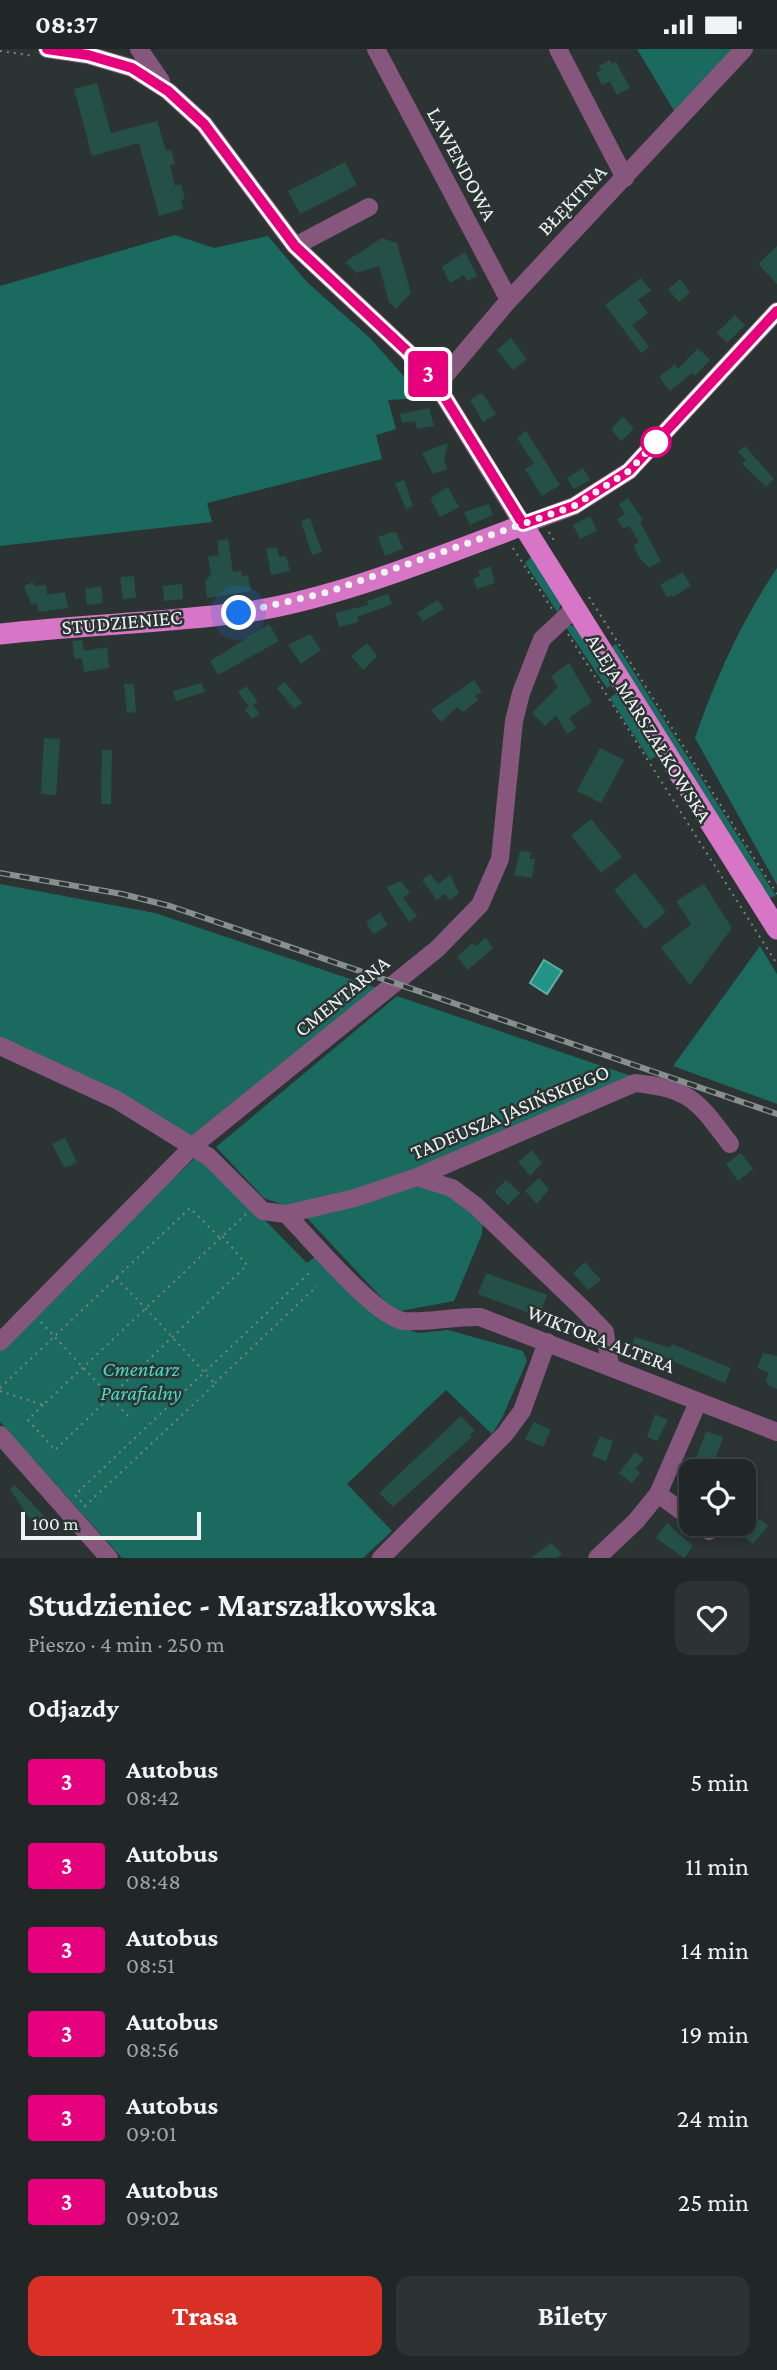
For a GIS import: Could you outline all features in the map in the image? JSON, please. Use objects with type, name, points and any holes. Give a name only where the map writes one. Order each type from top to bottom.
[{"type":"main road","name":"ALEJA MARSZAŁKOWSKA","points":[[523,525],[777,929]]},
{"type":"main road","name":"STUDZIENIEC","points":[[0,633],[239,613],[285,604],[523,525]]},
{"type":"street","points":[[139,49],[168,91]]},
{"type":"street","name":"LAWENDOWA","points":[[376,49],[509,300]]},
{"type":"street","points":[[558,49],[625,178]]},
{"type":"street","name":"BŁĘKITNA","points":[[437,385],[509,300],[744,49]]},
{"type":"street","points":[[40,53],[119,63],[145,74],[204,124],[295,246],[407,351],[437,385],[523,525]]},
{"type":"street","points":[[295,246],[369,207]]},
{"type":"street","name":"STUDZIENIEC","points":[[523,525],[574,506],[629,471],[777,311]]},
{"type":"street","name":"CMENTARNA","points":[[0,1342],[193,1146],[437,949],[480,905],[500,859],[514,721],[521,693],[542,639],[574,609]]},
{"type":"street","points":[[0,1046],[117,1100],[209,1157],[263,1211],[286,1214]]},
{"type":"street","name":"TADEUSZA JASIŃSKIEGO","points":[[286,1214],[355,1198],[418,1177],[635,1083],[665,1086],[689,1094],[730,1144]]},
{"type":"street","points":[[418,1177],[452,1188],[468,1200],[583,1309],[605,1332],[610,1366]]},
{"type":"street","name":"WIKTORA ALTERA","points":[[286,1214],[381,1312],[403,1321],[458,1316],[480,1317],[777,1432]]},
{"type":"street","points":[[381,1558],[505,1434],[522,1411],[547,1342]]},
{"type":"street","points":[[597,1558],[636,1521],[658,1494],[698,1402]]},
{"type":"street","points":[[0,1436],[108,1558]]},
{"type":"street","points":[[658,1494],[679,1509]]},
{"type":"path","points":[[0,51],[40,53]]},
{"type":"path","points":[[523,525],[558,547]]},
{"type":"path","points":[[523,525],[777,964]]},
{"type":"path","points":[[574,609],[777,894]]},
{"type":"path","points":[[43,1405],[0,1389],[190,1208],[221,1237],[247,1265],[55,1450],[28,1420],[43,1405],[83,1368],[146,1308],[221,1237],[256,1204]]},
{"type":"path","points":[[310,1272],[75,1495],[85,1506],[317,1286]]},
{"type":"path","points":[[116,1278],[215,1384]]},
{"type":"path","points":[[30,1311],[128,1416]]},
{"type":"green space","points":[[637,49],[731,49],[732,50],[676,114]]},
{"type":"green space","points":[[175,235],[214,248],[268,236],[307,282],[371,339],[423,398],[388,400],[396,429],[376,435],[382,459],[207,503],[212,522],[0,546],[0,286]]},
{"type":"green space","points":[[533,555],[561,603],[558,613],[525,563]]},
{"type":"green space","points":[[565,626],[576,627],[612,685],[607,688]]},
{"type":"green space","points":[[616,644],[776,896],[769,898],[610,648]]},
{"type":"green space","points":[[617,693],[657,756],[650,760],[610,698]]},
{"type":"green space","points":[[0,884],[155,913],[380,989],[191,1138],[0,1041]]},
{"type":"green space","points":[[397,996],[637,1078],[362,1190],[289,1207],[264,1198],[216,1147]]},
{"type":"green space","name":"Cmentarz Parafialny","points":[[194,1159],[205,1159],[307,1263],[319,1254],[383,1322],[418,1333],[448,1330],[523,1351],[527,1361],[492,1434],[446,1390],[347,1484],[392,1531],[363,1558],[122,1558],[0,1422],[0,1345]]},
{"type":"green space","points":[[417,1184],[440,1189],[483,1220],[482,1234],[454,1301],[395,1312],[305,1216]]},
{"type":"shaded area","points":[[777,568],[777,885],[695,738],[730,650]]},
{"type":"shaded area","points":[[760,946],[777,974],[777,1104],[673,1066]]},
{"type":"shaded area","points":[[544,960],[562,971],[547,994],[530,983]]},
{"type":"building","points":[[610,60],[612,64],[616,62],[630,88],[617,95],[610,81],[602,85],[596,73],[601,70],[599,66]]},
{"type":"building","points":[[97,83],[111,133],[157,121],[166,151],[171,150],[175,164],[170,165],[175,186],[181,184],[185,199],[181,200],[183,209],[159,216],[139,143],[92,156],[74,89]]},
{"type":"building","points":[[345,162],[357,185],[300,214],[288,191]]},
{"type":"building","points":[[382,238],[397,243],[411,293],[396,309],[389,302],[379,266],[356,273],[345,262]]},
{"type":"building","points":[[777,246],[777,284],[758,264]]},
{"type":"building","points":[[465,252],[477,276],[467,281],[464,275],[450,283],[442,267]]},
{"type":"building","points":[[641,278],[651,291],[638,300],[648,313],[632,325],[649,347],[641,353],[605,305]]},
{"type":"building","points":[[680,279],[690,292],[679,302],[668,289]]},
{"type":"building","points":[[735,315],[745,325],[727,343],[717,333]]},
{"type":"building","points":[[511,338],[527,359],[513,370],[497,350]]},
{"type":"building","points":[[698,348],[710,360],[695,376],[692,373],[670,391],[659,377],[675,364],[678,369]]},
{"type":"building","points":[[482,393],[496,414],[483,422],[470,400]]},
{"type":"building","points":[[429,408],[434,426],[417,429],[415,421],[402,423],[400,414]]},
{"type":"building","points":[[623,416],[634,429],[621,441],[611,429]]},
{"type":"building","points":[[526,431],[560,485],[542,496],[525,469],[534,464],[517,438]]},
{"type":"building","points":[[448,443],[444,460],[447,469],[433,474],[422,453]]},
{"type":"building","points":[[745,446],[774,479],[766,487],[742,464],[746,460],[738,452]]},
{"type":"building","points":[[583,468],[590,480],[574,489],[567,478]]},
{"type":"building","points":[[404,480],[413,506],[406,509],[395,483]]},
{"type":"building","points":[[448,487],[459,507],[440,517],[430,498]]},
{"type":"building","points":[[628,498],[643,520],[640,522],[661,561],[649,568],[638,556],[634,545],[639,542],[629,526],[623,528],[617,519],[625,514],[619,504]]},
{"type":"building","points":[[489,504],[493,515],[470,525],[464,512]]},
{"type":"building","points":[[590,516],[597,531],[580,539],[573,525]]},
{"type":"building","points":[[310,518],[322,552],[312,555],[301,521]]},
{"type":"building","points":[[397,533],[403,549],[385,556],[378,537]]},
{"type":"building","points":[[228,539],[233,572],[241,571],[242,576],[248,575],[251,591],[207,598],[205,581],[211,575],[208,557],[219,555],[217,541]]},
{"type":"building","points":[[277,547],[279,557],[286,556],[290,571],[271,575],[266,549]]},
{"type":"building","points":[[490,566],[495,583],[477,589],[473,579],[480,576],[478,571]]},
{"type":"building","points":[[683,572],[691,586],[673,597],[667,597],[660,585]]},
{"type":"building","points":[[134,576],[136,598],[123,599],[120,577]]},
{"type":"building","points":[[33,582],[34,586],[46,585],[47,595],[65,592],[68,608],[39,612],[36,603],[32,605],[24,586]]},
{"type":"building","points":[[182,584],[183,599],[164,601],[163,586]]},
{"type":"building","points":[[101,586],[103,603],[87,605],[85,589]]},
{"type":"building","points":[[388,594],[392,604],[357,617],[358,622],[339,627],[335,613],[368,605],[367,601]]},
{"type":"building","points":[[438,600],[444,609],[423,621],[417,613]]},
{"type":"building","points":[[269,624],[279,641],[218,675],[210,661]]},
{"type":"building","points":[[310,634],[321,650],[301,664],[288,645]]},
{"type":"building","points":[[82,640],[84,651],[107,647],[109,668],[84,672],[82,658],[75,659],[72,641]]},
{"type":"building","points":[[367,643],[377,656],[363,670],[351,656]]},
{"type":"building","points":[[569,663],[592,702],[569,718],[576,728],[567,734],[556,716],[545,726],[532,713],[558,687],[551,676]]},
{"type":"building","points":[[474,680],[482,692],[475,696],[478,700],[463,712],[457,707],[441,722],[431,710]]},
{"type":"building","points":[[285,682],[302,703],[294,709],[277,688]]},
{"type":"building","points":[[202,683],[205,692],[176,701],[173,691]]},
{"type":"building","points":[[124,684],[134,684],[136,712],[127,713]]},
{"type":"building","points":[[246,686],[258,702],[253,705],[260,714],[252,719],[245,710],[249,707],[238,692]]},
{"type":"building","points":[[44,738],[60,739],[56,795],[41,794]]},
{"type":"building","points":[[600,748],[624,760],[601,803],[577,791]]},
{"type":"building","points":[[102,750],[112,750],[111,804],[101,804]]},
{"type":"building","points":[[591,819],[622,857],[601,873],[571,835]]},
{"type":"building","points":[[520,851],[531,852],[530,859],[535,859],[532,878],[514,875]]},
{"type":"building","points":[[635,873],[666,912],[645,929],[614,890]]},
{"type":"building","points":[[430,874],[438,884],[450,875],[459,893],[450,900],[445,894],[437,900],[422,880]]},
{"type":"building","points":[[401,881],[410,893],[403,898],[417,916],[409,922],[386,887]]},
{"type":"building","points":[[704,884],[732,928],[690,985],[661,948],[691,924],[676,901]]},
{"type":"building","points":[[380,912],[388,925],[373,934],[366,922]]},
{"type":"building","points":[[486,938],[493,948],[468,970],[457,957],[472,943],[475,946]]},
{"type":"building","points":[[65,1138],[77,1162],[68,1167],[64,1167],[52,1144]]},
{"type":"building","points":[[532,1150],[542,1163],[530,1176],[518,1162]]},
{"type":"building","points":[[741,1153],[753,1169],[738,1181],[726,1164]]},
{"type":"building","points":[[539,1178],[549,1189],[537,1204],[525,1191]]},
{"type":"building","points":[[506,1180],[520,1193],[508,1205],[494,1192]]},
{"type":"building","points":[[585,1262],[601,1280],[588,1290],[573,1273]]},
{"type":"building","points":[[486,1273],[547,1295],[539,1317],[478,1294]]},
{"type":"building","points":[[635,1337],[670,1348],[672,1344],[731,1368],[725,1383],[653,1353],[651,1358],[630,1351]]},
{"type":"building","points":[[763,1353],[777,1356],[777,1389],[769,1386],[766,1381],[769,1373],[757,1368]]},
{"type":"building","points":[[655,1414],[668,1420],[657,1441],[647,1437]]},
{"type":"building","points":[[461,1416],[475,1431],[470,1435],[472,1437],[393,1507],[379,1493]]},
{"type":"building","points":[[534,1422],[551,1430],[543,1447],[525,1439]]},
{"type":"building","points":[[706,1431],[723,1437],[715,1459],[696,1459]]},
{"type":"building","points":[[600,1436],[613,1441],[606,1461],[592,1456]]},
{"type":"building","points":[[635,1452],[644,1459],[635,1469],[640,1473],[632,1483],[619,1473]]},
{"type":"building","points":[[15,1485],[44,1516],[33,1524],[10,1489]]},
{"type":"building","points":[[760,1519],[768,1526],[753,1544],[744,1536],[756,1536],[756,1524]]},
{"type":"building","points":[[667,1523],[693,1546],[684,1558],[656,1538]]},
{"type":"building","points":[[551,1543],[562,1554],[557,1558],[531,1558]]},
{"type":"railway","points":[[0,873],[122,894],[170,906],[777,1114]]},
{"type":"bus line","name":"3","points":[[47,49],[88,55],[119,63],[145,74],[204,124],[295,246],[407,351],[437,385],[523,524],[574,506],[629,471],[777,311]]},
{"type":"route","points":[[239,613],[328,592],[574,506],[629,471],[656,442]]}]
